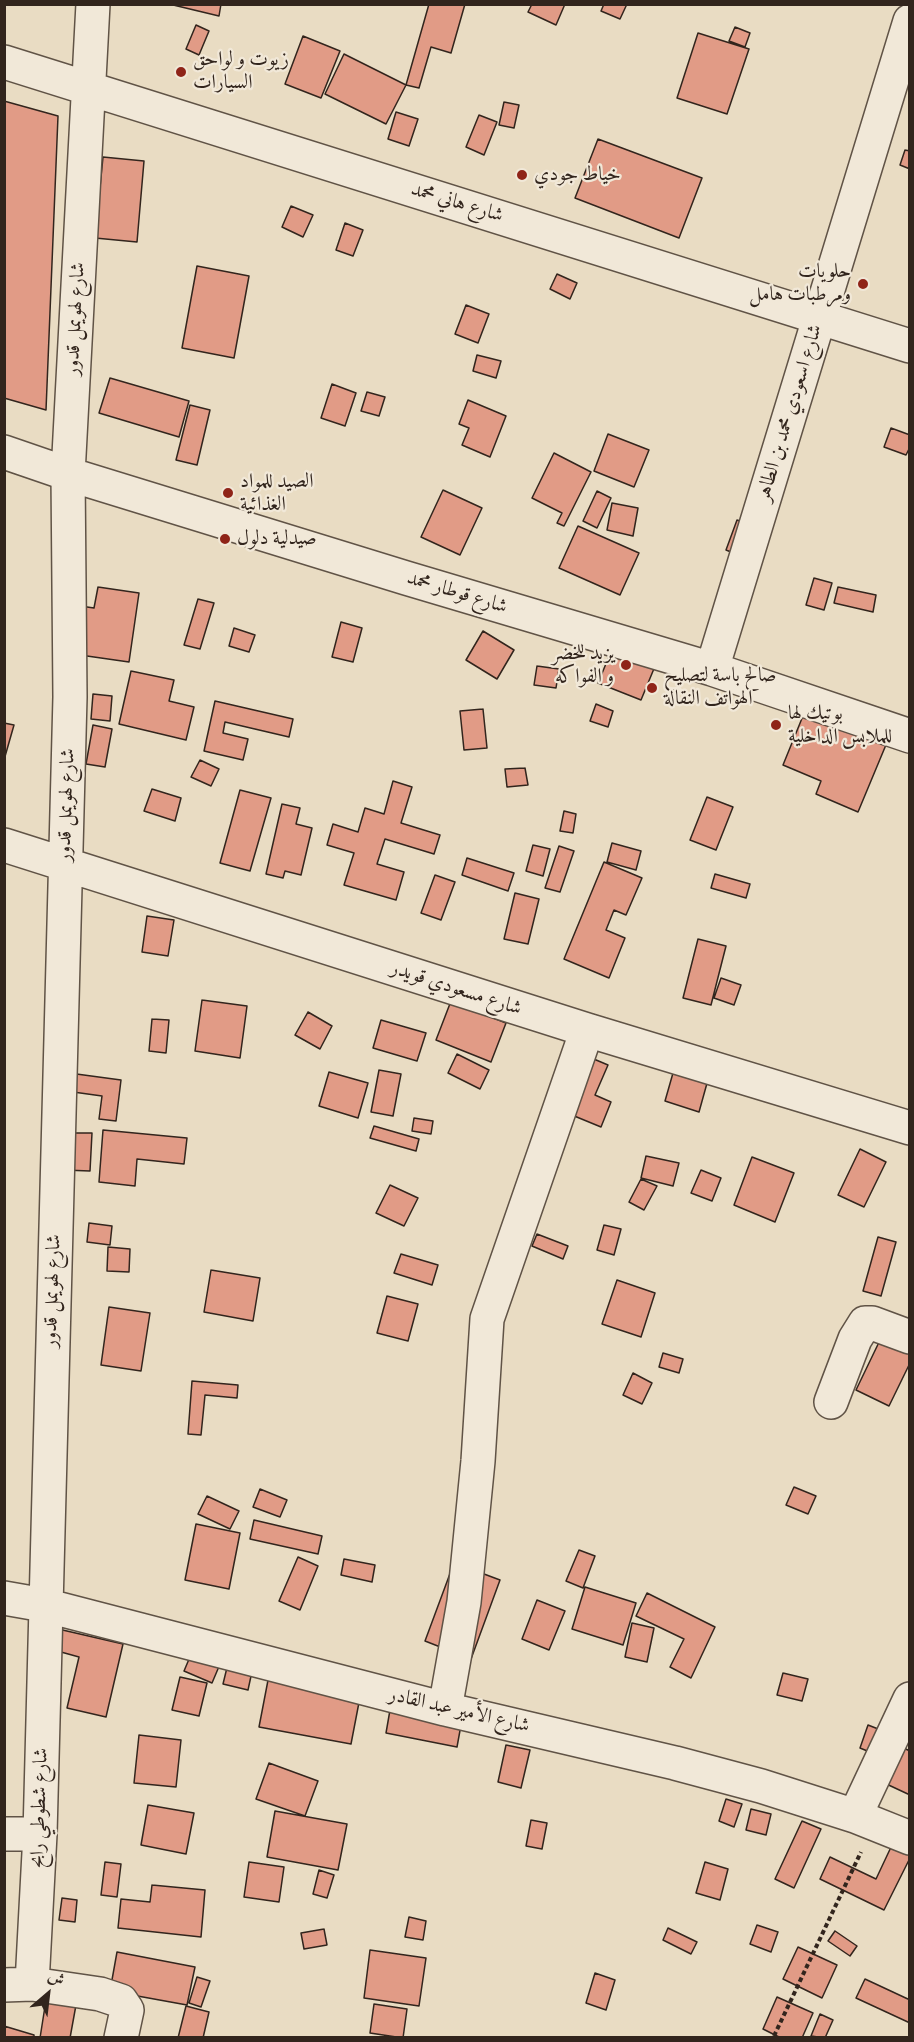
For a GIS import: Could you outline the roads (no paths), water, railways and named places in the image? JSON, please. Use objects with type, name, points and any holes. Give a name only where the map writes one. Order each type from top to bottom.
[{"type":"street","name":"شارع لهويمل قدور","points":[[45,1605],[70,697],[68,474],[93,4]]},
{"type":"street","name":"شارع اسعودي محمد بن الطاهر","points":[[712,669],[909,21]]},
{"type":"street","name":"شارع هاني محمد","points":[[4,62],[909,346]]},
{"type":"street","name":"شارع قوطار محمد","points":[[4,452],[68,474],[712,669],[909,735]]},
{"type":"street","name":"شارع مسعودي قويدر","points":[[4,845],[586,1030],[909,1128]]},
{"type":"street","points":[[445,1709],[464,1602],[478,1461],[487,1319],[586,1030]]},
{"type":"street","points":[[831,1402],[855,1339],[865,1323],[872,1323],[909,1337]]},
{"type":"street","name":"شارع الأمير عبد القادر","points":[[4,1598],[45,1605],[445,1709],[675,1763],[761,1786],[865,1820],[909,1838]]},
{"type":"street","name":"شارع شطوطي رابح","points":[[18,1984],[40,1834],[45,1605]]},
{"type":"street","points":[[865,1820],[909,1699]]},
{"type":"street","points":[[4,1834],[40,1834]]},
{"type":"street","points":[[18,1984],[100,1994],[121,2001],[127,2010],[121,2037]]},
{"type":"place","name":"زيوت و لواحق السيارات","points":[[181,72]]},
{"type":"place","name":"خياط جودي","points":[[522,175]]},
{"type":"place","name":"حلويات ومرطبات هامل","points":[[863,284]]},
{"type":"place","name":"الصيد للمواد الغذائية","points":[[228,493]]},
{"type":"place","name":"صيدلية دلول","points":[[225,539]]},
{"type":"place","name":"يزيد للخضر و الفواكه","points":[[626,665]]},
{"type":"place","name":"صالح باسة لتصليح الهواتف النقالة","points":[[652,688]]},
{"type":"place","name":"بوتيك لها للملابس الداخلية","points":[[776,725]]}]
